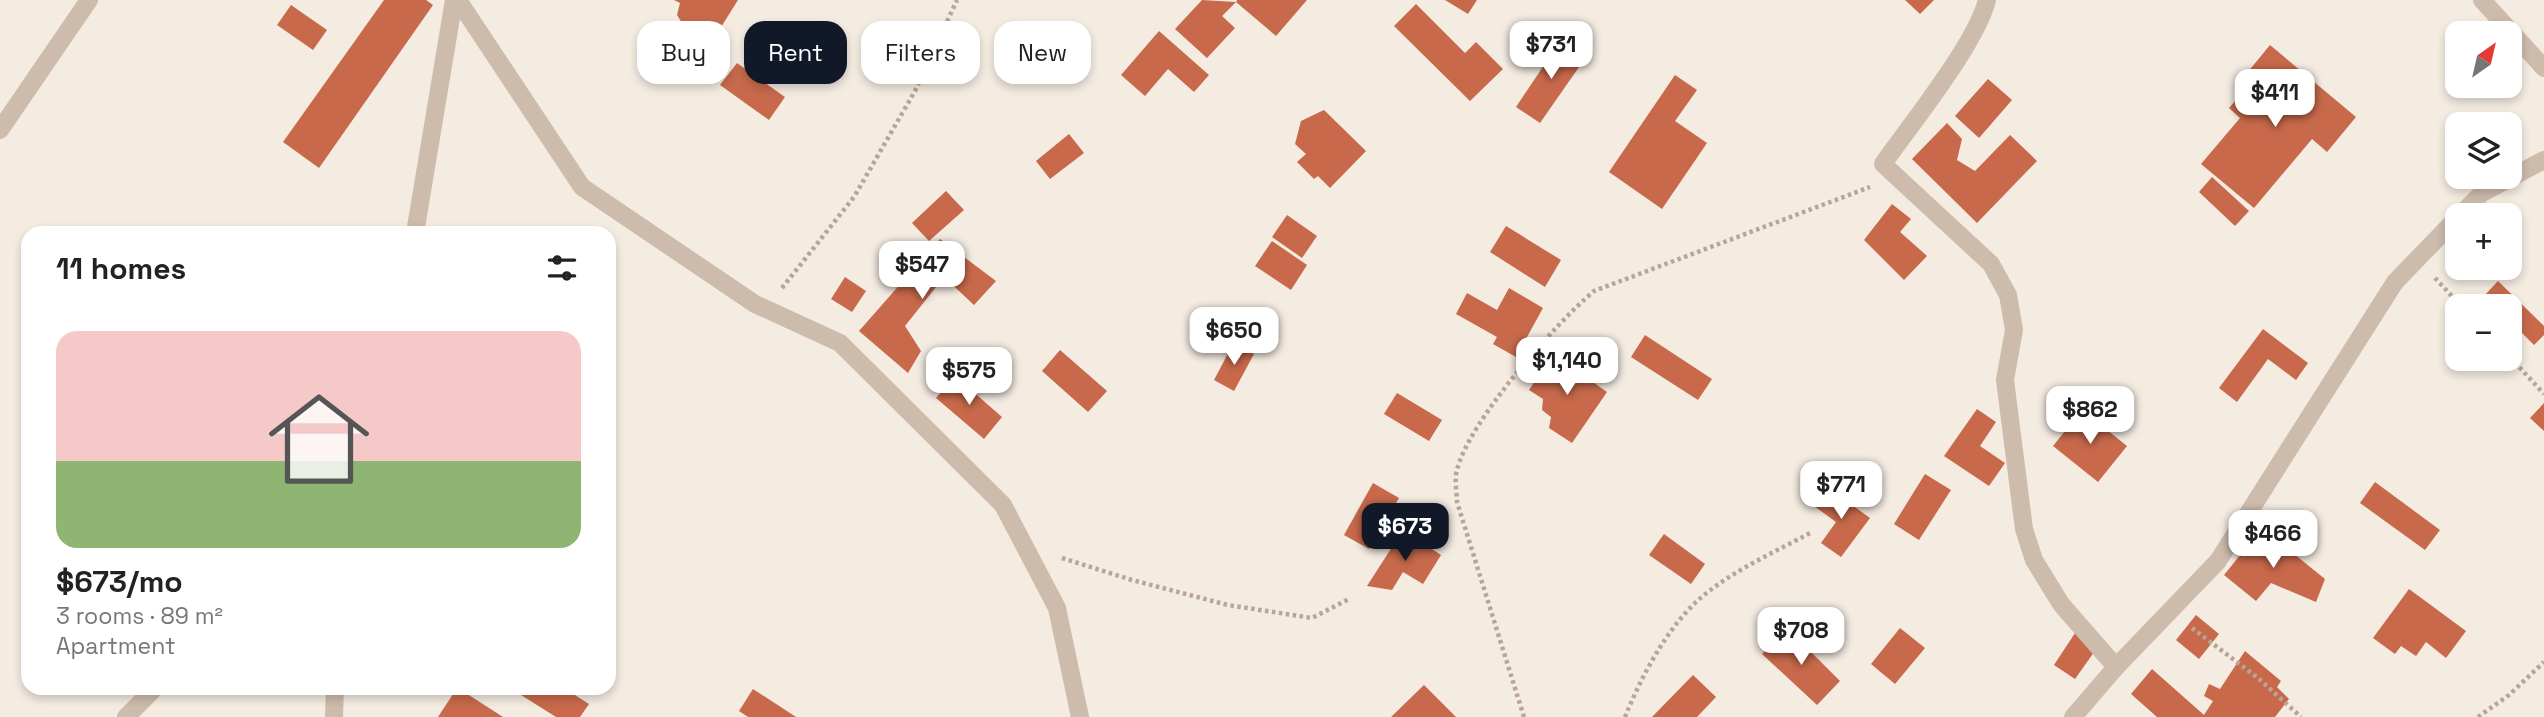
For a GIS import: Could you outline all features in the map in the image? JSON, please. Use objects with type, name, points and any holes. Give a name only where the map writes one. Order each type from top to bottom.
[{"type":"street","points":[[0,130],[89,0]]},
{"type":"street","points":[[416,226],[456,0]]},
{"type":"street","points":[[456,0],[582,187],[667,247],[765,309],[841,343],[1003,505],[1057,608],[1080,717]]},
{"type":"street","points":[[1986,0],[1983,15],[1945,76],[1883,164],[1991,264],[2008,295],[2014,330],[2005,380],[2024,529],[2034,560],[2062,604],[2116,667]]},
{"type":"street","points":[[2482,0],[2544,68]]},
{"type":"street","points":[[2472,203],[2482,193],[2544,160]]},
{"type":"street","points":[[2073,717],[2116,667],[2218,561],[2395,282],[2445,230]]},
{"type":"street","points":[[132,713],[149,695]]},
{"type":"street","points":[[334,717],[335,695]]},
{"type":"path","points":[[765,309],[853,197],[915,91],[957,0]]},
{"type":"path","points":[[1524,717],[1457,502],[1456,470],[1478,426],[1559,321],[1594,291],[1872,186],[1891,172]]},
{"type":"path","points":[[2417,259],[2450,294]]},
{"type":"path","points":[[2522,370],[2544,394]]},
{"type":"path","points":[[1625,717],[1655,656],[1695,603],[1730,576],[1812,531]]},
{"type":"path","points":[[1024,546],[1132,580],[1228,604],[1312,618],[1349,599]]},
{"type":"path","points":[[2169,611],[2258,678],[2301,717]]},
{"type":"path","points":[[2478,717],[2509,695],[2544,662]]},
{"type":"building","points":[[384,0],[426,0],[433,5],[319,168],[283,142]]},
{"type":"building","points":[[674,0],[738,0],[725,21],[681,21],[677,15],[680,3]]},
{"type":"building","points":[[1202,0],[1236,2],[1222,16],[1235,28],[1207,58],[1175,29]]},
{"type":"building","points":[[1307,0],[1276,36],[1236,2]]},
{"type":"building","points":[[1445,0],[1477,0],[1468,14]]},
{"type":"building","points":[[1905,0],[1934,0],[1920,14]]},
{"type":"building","points":[[1416,4],[1465,53],[1476,42],[1503,69],[1470,101],[1394,26]]},
{"type":"building","points":[[291,5],[327,30],[313,50],[277,25]]},
{"type":"building","points":[[1159,31],[1209,75],[1194,92],[1168,69],[1145,96],[1121,75]]},
{"type":"building","points":[[1561,40],[1586,57],[1540,123],[1516,107]]},
{"type":"building","points":[[2270,45],[2356,117],[2327,152],[2312,139],[2254,208],[2201,164],[2240,118],[2229,108],[2242,93],[2277,123],[2289,108],[2247,73]]},
{"type":"building","points":[[737,63],[744,68],[744,84],[767,84],[785,97],[769,120],[720,85],[730,84],[730,72]]},
{"type":"building","points":[[1675,75],[1697,90],[1675,121],[1707,143],[1662,209],[1609,172]]},
{"type":"building","points":[[1988,79],[2012,100],[1979,138],[1955,116]]},
{"type":"building","points":[[1324,110],[1366,151],[1330,188],[1318,176],[1314,179],[1297,162],[1306,154],[1295,144],[1301,121]]},
{"type":"building","points":[[1947,123],[1962,139],[1957,160],[1975,171],[2010,135],[2037,161],[1977,223],[1912,159]]},
{"type":"building","points":[[1069,134],[1084,153],[1050,179],[1036,161]]},
{"type":"building","points":[[2212,177],[2249,211],[2235,226],[2199,192]]},
{"type":"building","points":[[946,191],[964,210],[929,241],[912,223]]},
{"type":"building","points":[[1892,204],[1911,219],[1900,232],[1927,256],[1904,280],[1864,240]]},
{"type":"building","points":[[1287,215],[1317,236],[1302,258],[1272,237]]},
{"type":"building","points":[[1506,226],[1561,260],[1545,287],[1490,252]]},
{"type":"building","points":[[940,239],[996,281],[974,305],[944,277],[905,326],[921,351],[908,373],[859,331]]},
{"type":"building","points":[[1272,241],[1307,265],[1291,290],[1255,266]]},
{"type":"building","points":[[845,277],[866,291],[852,312],[831,299]]},
{"type":"building","points":[[2498,281],[2511,294],[2486,294]]},
{"type":"building","points":[[1509,288],[1543,308],[1516,357],[1493,344],[1497,337],[1456,314],[1467,293],[1497,310]]},
{"type":"building","points":[[2522,304],[2544,326],[2544,335],[2534,345],[2522,333]]},
{"type":"building","points":[[2263,329],[2308,363],[2296,380],[2268,359],[2237,402],[2219,388]]},
{"type":"building","points":[[1645,335],[1712,379],[1698,400],[1631,357]]},
{"type":"building","points":[[1234,342],[1254,354],[1234,391],[1214,380]]},
{"type":"building","points":[[1060,350],[1107,391],[1088,412],[1042,371]]},
{"type":"building","points":[[1553,354],[1607,392],[1572,443],[1549,428],[1551,417],[1542,410],[1543,399],[1529,390]]},
{"type":"building","points":[[955,376],[1002,417],[984,439],[936,398]]},
{"type":"building","points":[[1397,393],[1442,420],[1429,441],[1384,414]]},
{"type":"building","points":[[2544,403],[2544,431],[2530,418]]},
{"type":"building","points":[[1977,409],[1996,422],[1980,446],[2005,463],[1989,486],[1944,456]]},
{"type":"building","points":[[2082,410],[2127,446],[2098,482],[2053,446]]},
{"type":"building","points":[[1925,474],[1951,490],[1919,540],[1894,524]]},
{"type":"building","points":[[2375,482],[2440,530],[2425,550],[2360,503]]},
{"type":"building","points":[[1373,483],[1399,498],[1369,549],[1344,535]]},
{"type":"building","points":[[1827,487],[1870,518],[1841,557],[1821,543],[1836,522],[1814,506]]},
{"type":"building","points":[[2262,528],[2325,579],[2316,602],[2271,583],[2256,601],[2224,575]]},
{"type":"building","points":[[1403,530],[1441,555],[1423,584],[1403,572],[1392,590],[1367,586]]},
{"type":"building","points":[[1664,534],[1705,564],[1691,584],[1649,555]]},
{"type":"building","points":[[2409,589],[2466,631],[2446,658],[2426,642],[2416,656],[2401,646],[2395,654],[2373,638]]},
{"type":"building","points":[[2196,615],[2219,634],[2199,659],[2176,640]]},
{"type":"building","points":[[1787,628],[1840,681],[1817,705],[1762,654]]},
{"type":"building","points":[[1900,628],[1925,648],[1895,684],[1871,664]]},
{"type":"building","points":[[2075,633],[2097,648],[2075,679],[2054,665]]},
{"type":"building","points":[[2245,651],[2281,681],[2277,687],[2289,699],[2275,717],[2157,717],[2131,694],[2152,669],[2204,715],[2213,701],[2204,696],[2209,684],[2220,689]]},
{"type":"building","points":[[1693,675],[1716,697],[1697,717],[1652,717]]},
{"type":"building","points":[[1424,685],[1456,717],[1391,717]]},
{"type":"building","points":[[753,689],[796,717],[748,717],[739,711]]},
{"type":"building","points":[[452,695],[469,695],[503,717],[438,717]]},
{"type":"building","points":[[521,695],[575,695],[589,704],[580,717],[556,717]]}]
